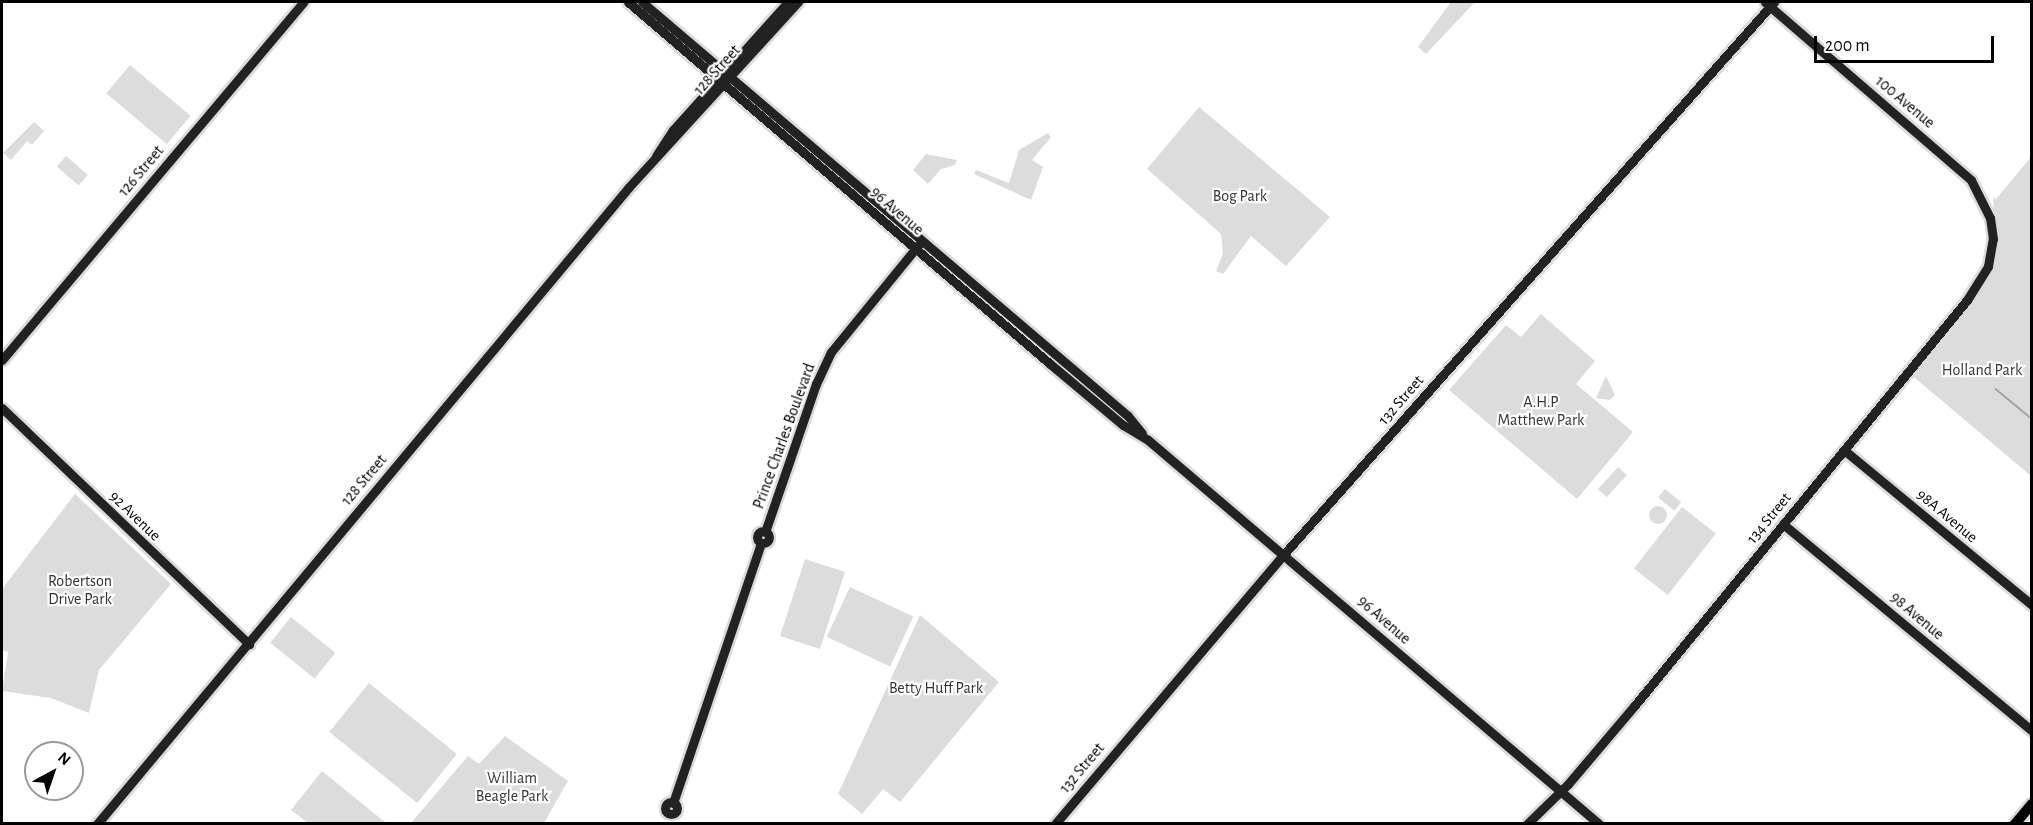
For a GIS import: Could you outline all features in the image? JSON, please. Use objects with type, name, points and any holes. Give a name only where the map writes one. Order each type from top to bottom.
[{"type":"main road","name":"126 Street","points":[[2,360],[303,2]]},
{"type":"main road","name":"96 Avenue","points":[[628,2],[852,179],[919,243],[1122,425],[1148,440],[1599,824]]},
{"type":"main road","name":"96 Avenue","points":[[642,2],[809,155],[919,243]]},
{"type":"main road","name":"128 Street","points":[[725,77],[788,2]]},
{"type":"main road","name":"128 Street","points":[[97,824],[655,157],[660,144],[798,2]]},
{"type":"main road","name":"100 Avenue","points":[[1769,3],[1966,173],[1988,210]]},
{"type":"main road","name":"132 Street","points":[[1055,824],[1284,554],[1769,3]]},
{"type":"main road","points":[[809,155],[829,160]]},
{"type":"main road","points":[[836,178],[852,179]]},
{"type":"main road","name":"134 Street","points":[[1527,824],[1561,790],[1783,525],[1981,282],[1992,250],[1988,210]]},
{"type":"main road","name":"Prince Charles Boulevard","points":[[668,819],[665,806],[673,802],[761,543],[758,535],[765,532],[816,384],[831,352],[919,243]]},
{"type":"main road","name":"92 Avenue","points":[[2,408],[249,644]]},
{"type":"main road","name":"98A Avenue","points":[[1844,450],[2031,605]]},
{"type":"main road","name":"98 Avenue","points":[[1783,525],[2031,731]]},
{"type":"main road","points":[[2015,824],[2031,804]]},
{"type":"green space","points":[[1451,2],[1475,2],[1426,54],[1418,47]]},
{"type":"green space","points":[[130,65],[191,116],[167,144],[106,93]]},
{"type":"green space","name":"Bog Park","points":[[1199,107],[1330,217],[1286,266],[1251,236],[1223,274],[1216,271],[1223,254],[1221,234],[1147,169]]},
{"type":"green space","points":[[34,122],[44,131],[32,145],[27,141],[11,160],[3,153]]},
{"type":"green space","points":[[1048,133],[1051,137],[1032,160],[1043,167],[1031,200],[974,174],[976,170],[1009,183],[1019,150]]},
{"type":"green space","points":[[926,154],[957,160],[955,165],[941,169],[928,184],[913,170]]},
{"type":"green space","points":[[66,156],[88,175],[79,186],[57,167]]},
{"type":"green space","name":"Holland Park","points":[[2031,157],[2031,476],[1914,377],[1985,284],[1996,250],[1993,197],[1996,199]]},
{"type":"green space","name":"A.H.P Matthew Park","points":[[1541,314],[1595,361],[1576,384],[1633,432],[1577,499],[1449,390],[1506,325],[1521,337]]},
{"type":"green space","points":[[1606,376],[1615,395],[1610,400],[1596,398]]},
{"type":"green space","points":[[1618,467],[1627,475],[1607,497],[1598,489]]},
{"type":"green space","points":[[1665,489],[1681,502],[1674,511],[1658,498]]},
{"type":"green space","name":"Robertson Drive Park","points":[[75,494],[171,584],[99,670],[89,713],[51,698],[2,691],[8,652],[2,650],[2,589]]},
{"type":"green space","points":[[1654,506],[1662,506],[1667,511],[1665,522],[1654,524],[1649,519],[1649,511]]},
{"type":"green space","points":[[1682,507],[1716,533],[1668,595],[1634,568]]},
{"type":"green space","points":[[805,559],[845,572],[820,649],[780,636]]},
{"type":"green space","points":[[850,587],[913,617],[890,666],[827,637]]},
{"type":"green space","name":"Betty Huff Park","points":[[920,615],[999,682],[900,802],[883,789],[862,814],[838,794]]},
{"type":"green space","points":[[291,617],[335,653],[315,679],[270,643]]},
{"type":"green space","points":[[369,683],[457,754],[417,803],[329,732]]},
{"type":"green space","name":"William Beagle Park","points":[[505,736],[568,781],[544,823],[411,823],[468,756],[479,764]]},
{"type":"green space","points":[[322,771],[386,823],[308,823],[291,810]]},
{"type":"waterway","points":[[1996,389],[2032,419]]}]
